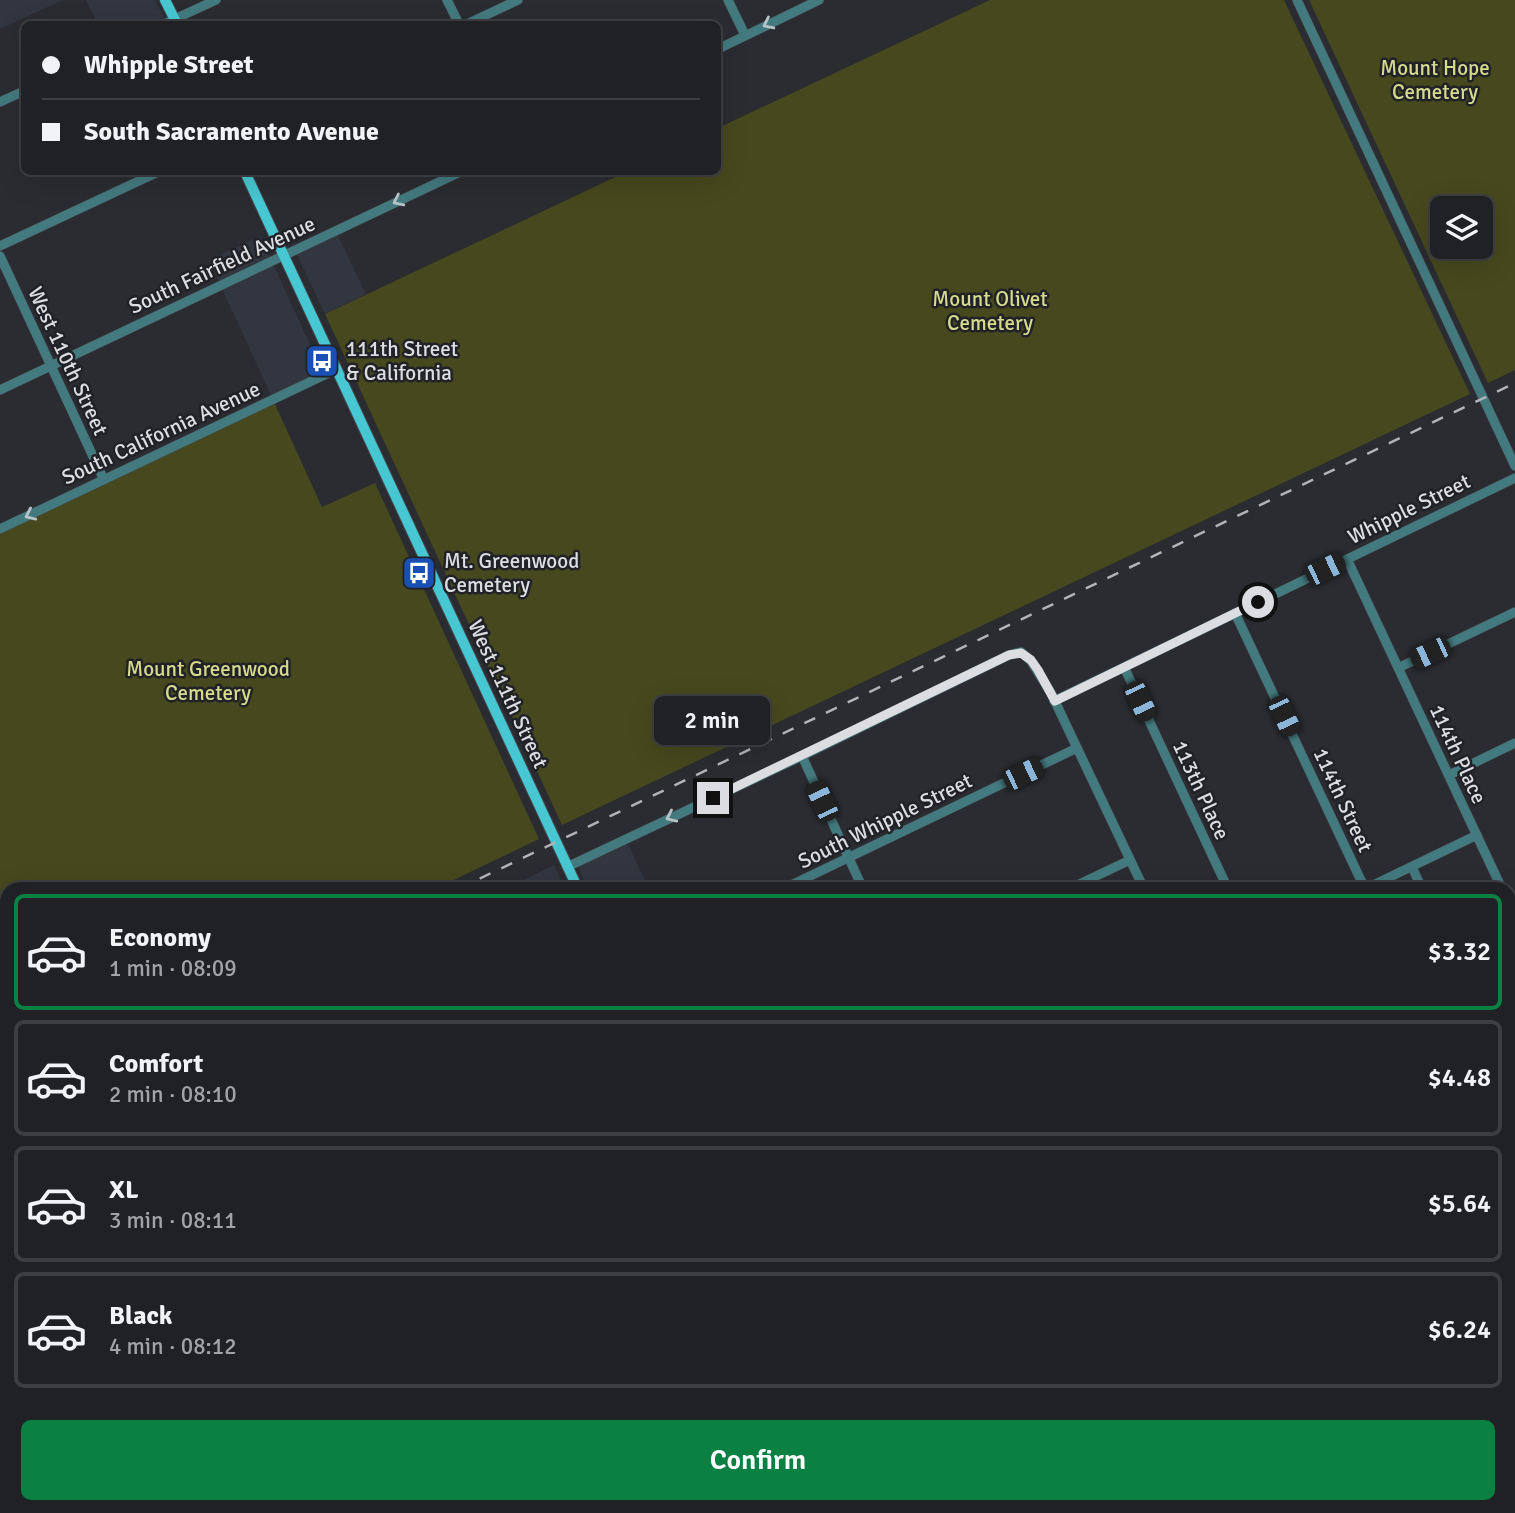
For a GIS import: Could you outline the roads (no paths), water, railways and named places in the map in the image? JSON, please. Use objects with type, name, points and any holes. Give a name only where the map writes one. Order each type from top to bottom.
[{"type":"main road","points":[[165,0],[171,21]]},
{"type":"main road","name":"West 111th Street","points":[[246,175],[574,882]]},
{"type":"street","points":[[176,21],[216,0]]},
{"type":"street","points":[[447,0],[458,21]]},
{"type":"street","points":[[473,21],[518,0]]},
{"type":"street","points":[[728,0],[745,36]]},
{"type":"street","points":[[721,47],[819,0]]},
{"type":"street","points":[[1297,0],[1515,466]]},
{"type":"street","points":[[0,102],[21,92]]},
{"type":"street","points":[[0,246],[152,175]]},
{"type":"street","name":"South Fairfield Avenue","points":[[0,390],[454,175]]},
{"type":"street","name":"West 110th Street","points":[[0,256],[104,480]]},
{"type":"street","name":"South California Avenue","points":[[0,529],[337,369]]},
{"type":"street","name":"Whipple Street","points":[[1055,701],[1515,478]]},
{"type":"street","name":"114th Place","points":[[1347,559],[1499,882]]},
{"type":"street","points":[[1398,668],[1515,612]]},
{"type":"street","name":"114th Street","points":[[1235,613],[1362,882]]},
{"type":"street","points":[[567,867],[1009,655],[1021,653],[1031,660],[1055,701],[1141,882]]},
{"type":"street","name":"113th Place","points":[[1124,667],[1225,882]]},
{"type":"street","points":[[1449,775],[1515,743]]},
{"type":"street","name":"South Whipple Street","points":[[798,882],[1077,748]]},
{"type":"street","points":[[802,756],[860,882]]},
{"type":"street","points":[[1380,882],[1477,835]]},
{"type":"street","points":[[1084,882],[1130,860]]},
{"type":"street","points":[[1412,867],[1419,882]]},
{"type":"railway","points":[[473,882],[1515,383]]},
{"type":"place","name":"111th Street & California","points":[[322,361]]},
{"type":"place","name":"Mt. Greenwood Cemetery","points":[[419,573]]},
{"type":"park label","name":"Mount Hope Cemetery","points":[[1435,80]]},
{"type":"park label","name":"Mount Olivet Cemetery","points":[[990,311]]},
{"type":"park label","name":"Mount Greenwood Cemetery","points":[[208,681]]}]
